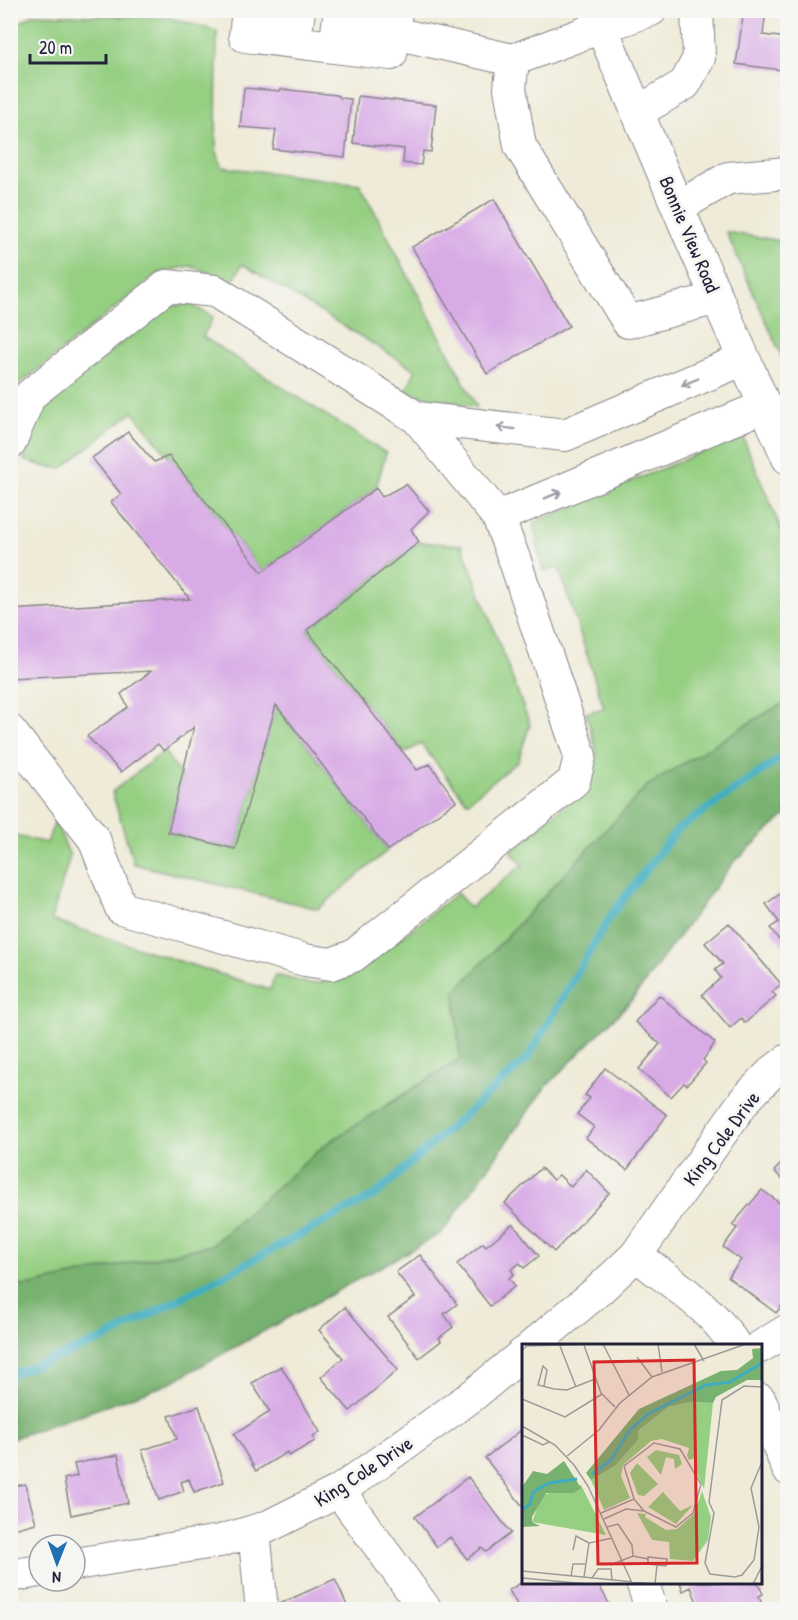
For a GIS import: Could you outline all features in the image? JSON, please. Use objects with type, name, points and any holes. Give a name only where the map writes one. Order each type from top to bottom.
[{"type":"street","points":[[248,10],[244,36],[278,30],[335,47],[391,54],[395,22],[513,60],[598,19],[651,10]]},
{"type":"street","points":[[278,30],[299,10]]},
{"type":"street","points":[[335,47],[340,10]]},
{"type":"street","points":[[367,51],[372,10]]},
{"type":"street","points":[[638,112],[684,84],[699,58],[696,10]]},
{"type":"street","name":"Bonnie View Road","points":[[598,19],[788,458]]},
{"type":"street","points":[[513,60],[510,88],[520,146],[628,322],[717,298]]},
{"type":"street","points":[[678,207],[728,178],[788,173]]},
{"type":"street","points":[[10,443],[30,395],[167,286],[215,291],[417,418],[498,517],[515,561],[580,756],[574,781],[353,956],[331,964],[305,960],[121,908],[94,838],[10,731]]},
{"type":"street","points":[[417,418],[565,435],[744,359]]},
{"type":"street","points":[[498,517],[765,406]]},
{"type":"street","points":[[620,412],[641,459]]},
{"type":"street","name":"King Cole Drive","points":[[534,1344],[599,1290],[636,1255],[744,1101],[772,1072],[788,1060]]},
{"type":"street","points":[[636,1255],[711,1314],[734,1344]]},
{"type":"street","points":[[762,1346],[788,1330]]},
{"type":"street","name":"King Cole Drive","points":[[87,1562],[220,1541],[267,1527],[339,1491],[472,1396],[522,1355]]},
{"type":"street","points":[[762,1405],[788,1469]]},
{"type":"street","points":[[339,1491],[426,1610]]},
{"type":"street","points":[[254,1531],[262,1610]]},
{"type":"street","points":[[10,1576],[27,1573]]},
{"type":"street","points":[[643,1584],[652,1610]]},
{"type":"green space","points":[[34,14],[170,18],[217,31],[216,149],[222,167],[360,184],[477,407],[405,392],[416,370],[242,264],[233,282],[190,266],[159,273],[17,386],[11,398],[11,28]]},
{"type":"green space","points":[[726,232],[787,242],[787,368]]},
{"type":"green space","points":[[188,303],[213,317],[203,337],[386,453],[376,488],[262,572],[133,412],[62,468],[46,467],[24,460],[40,408],[165,308]]},
{"type":"green space","points":[[742,435],[787,544],[787,703],[647,786],[455,992],[460,1059],[326,1144],[212,1245],[27,1286],[11,1285],[10,835],[47,843],[55,820],[70,856],[51,920],[270,990],[275,975],[311,984],[353,976],[457,893],[470,908],[523,864],[511,852],[584,788],[597,753],[586,713],[604,708],[559,568],[543,571],[533,523]]},
{"type":"green space","points":[[419,542],[462,545],[530,725],[518,761],[467,802],[421,744],[404,753],[307,630]]},
{"type":"green space","points":[[787,701],[787,814],[732,864],[632,1000],[544,1089],[442,1233],[166,1385],[11,1439],[11,1285],[27,1286],[212,1245],[326,1144],[460,1059],[455,992],[647,786]]},
{"type":"green space","points":[[276,705],[388,850],[318,909],[134,864],[112,792],[164,751],[182,777],[168,832],[235,849]]},
{"type":"building","points":[[744,10],[766,10],[763,35],[788,38],[788,71],[736,64]]},
{"type":"building","points":[[244,88],[280,91],[280,89],[337,95],[351,99],[345,157],[273,149],[276,130],[240,127]]},
{"type":"building","points":[[358,96],[436,105],[431,152],[423,151],[421,165],[403,163],[404,149],[353,143]]},
{"type":"building","points":[[494,199],[569,326],[487,374],[412,247]]},
{"type":"building","points":[[128,432],[154,462],[169,456],[262,572],[376,488],[382,497],[406,484],[429,511],[411,529],[419,542],[307,630],[417,770],[430,764],[456,801],[388,850],[276,705],[235,849],[168,832],[194,727],[164,751],[158,744],[121,772],[87,736],[128,707],[121,694],[151,671],[10,678],[10,610],[190,599],[111,502],[121,494],[92,458]]},
{"type":"building","points":[[788,888],[788,952],[770,928],[779,922],[766,904]]},
{"type":"building","points":[[729,923],[781,984],[772,992],[776,996],[745,1023],[741,1018],[730,1028],[702,995],[721,978],[715,970],[723,964],[705,943]]},
{"type":"building","points":[[659,995],[715,1043],[703,1060],[706,1063],[687,1085],[684,1083],[671,1097],[639,1069],[660,1044],[635,1022]]},
{"type":"building","points":[[605,1068],[667,1115],[627,1170],[586,1138],[594,1127],[577,1114],[590,1098],[585,1095]]},
{"type":"building","points":[[788,1157],[788,1185],[774,1171]]},
{"type":"building","points":[[541,1168],[553,1180],[559,1175],[571,1187],[586,1169],[609,1193],[554,1252],[505,1203]]},
{"type":"building","points":[[762,1190],[788,1209],[788,1298],[776,1313],[728,1277],[741,1260],[723,1247],[737,1228],[732,1225]]},
{"type":"building","points":[[513,1224],[539,1256],[524,1268],[520,1263],[511,1270],[514,1274],[509,1278],[515,1286],[490,1306],[457,1264],[483,1243],[486,1246]]},
{"type":"building","points":[[420,1255],[457,1304],[444,1314],[453,1327],[439,1338],[441,1341],[419,1358],[388,1317],[415,1297],[396,1272]]},
{"type":"building","points":[[345,1307],[398,1370],[350,1411],[321,1377],[343,1358],[319,1330]]},
{"type":"building","points":[[281,1366],[320,1432],[313,1437],[315,1441],[289,1456],[287,1452],[256,1471],[234,1434],[270,1412],[252,1383]]},
{"type":"building","points":[[199,1406],[224,1482],[194,1492],[189,1479],[181,1482],[184,1491],[159,1500],[142,1450],[177,1439],[169,1416]]},
{"type":"building","points":[[522,1430],[522,1505],[485,1458]]},
{"type":"building","points":[[118,1455],[128,1503],[71,1515],[64,1479],[77,1476],[74,1464]]},
{"type":"building","points":[[468,1477],[511,1533],[486,1552],[482,1548],[467,1559],[450,1537],[437,1547],[415,1517]]},
{"type":"building","points":[[25,1484],[36,1523],[10,1530],[10,1487]]},
{"type":"building","points":[[335,1579],[349,1610],[278,1610],[277,1605]]},
{"type":"building","points":[[522,1582],[522,1584],[598,1584],[611,1607],[607,1610],[520,1610],[509,1590]]},
{"type":"building","points":[[681,1584],[758,1584],[763,1594],[759,1596],[764,1610],[700,1610],[691,1587],[683,1591]]},
{"type":"waterway","points":[[10,1375],[104,1339],[375,1195],[527,1059],[611,915],[677,830],[788,753]]}]
